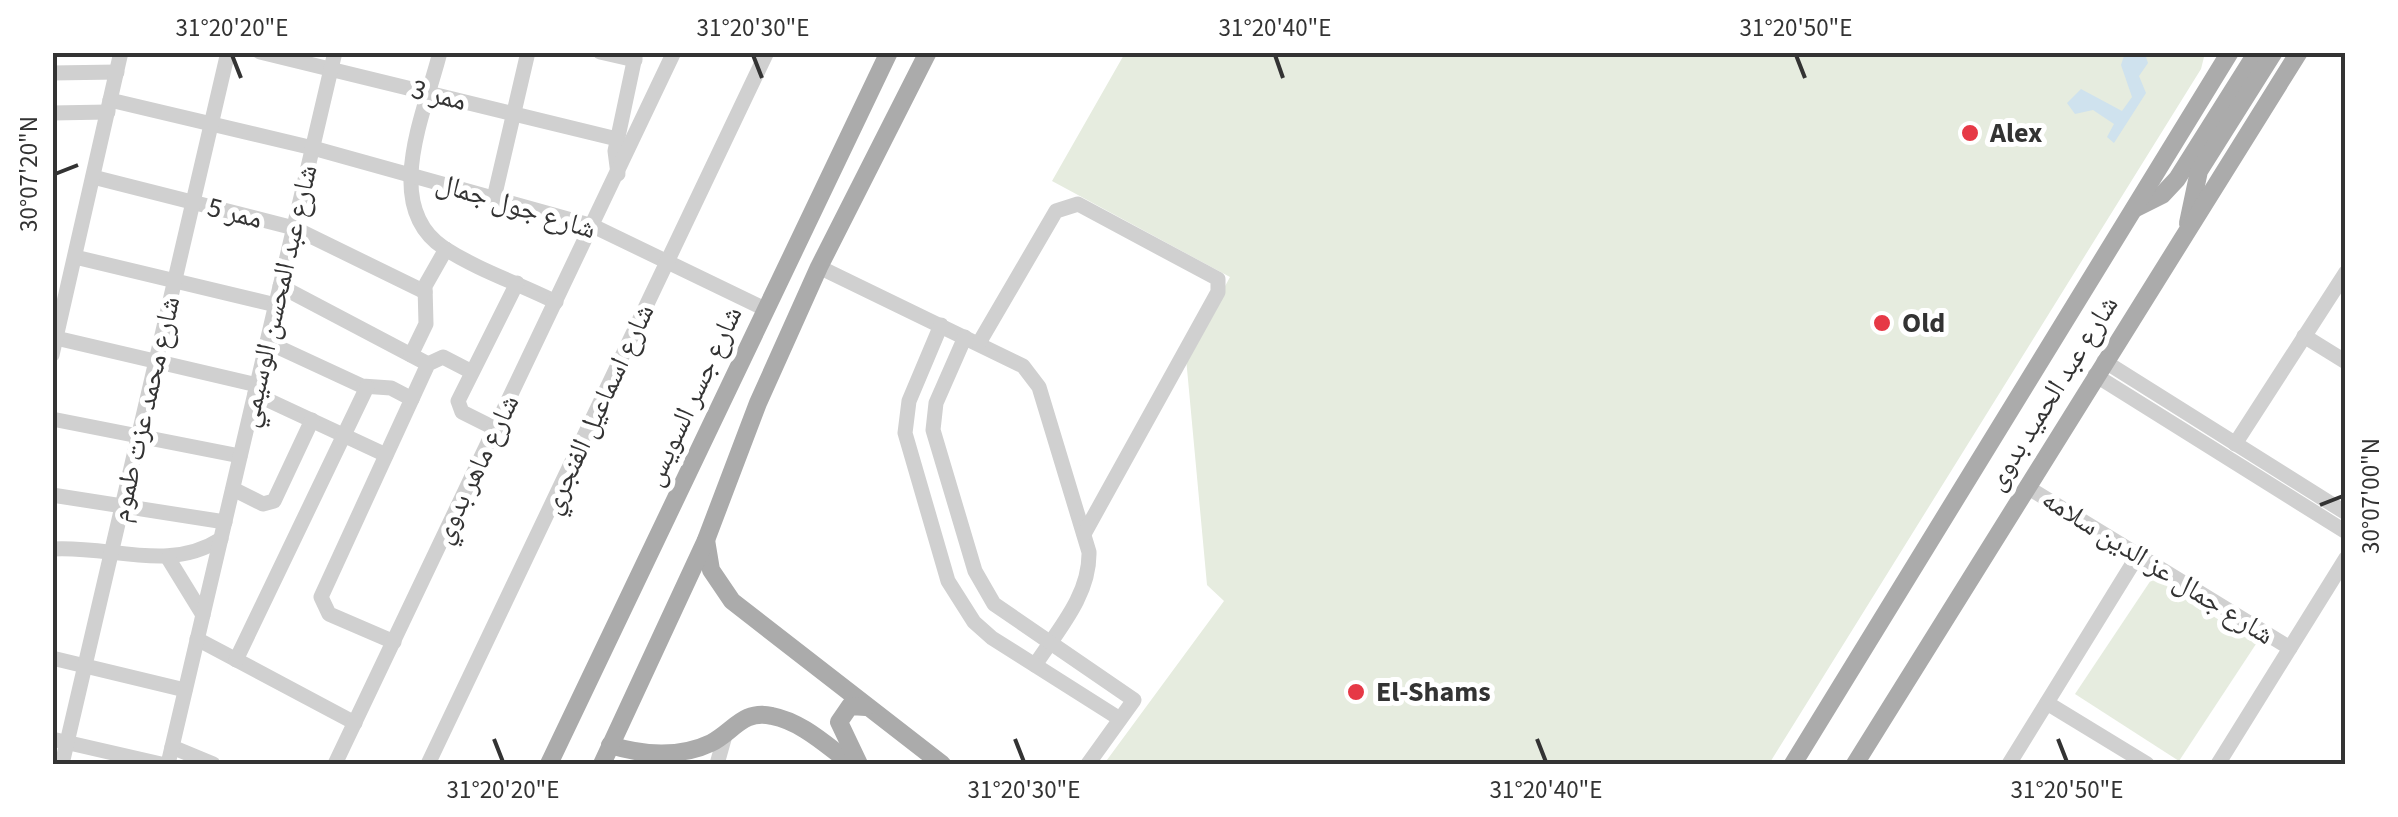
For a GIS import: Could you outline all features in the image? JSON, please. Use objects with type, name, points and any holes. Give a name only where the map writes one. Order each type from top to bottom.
[{"type":"main road","name":"شارع جسر السويس","points":[[549,764],[889,52]]},
{"type":"main road","points":[[602,764],[706,540],[758,403],[819,267],[928,52]]},
{"type":"main road","name":"شارع عبد الحميد بدوى","points":[[1794,764],[2230,52]]},
{"type":"main road","points":[[2134,209],[2162,195],[2177,179],[2256,52]]},
{"type":"main road","points":[[2188,228],[2199,171],[2274,52]]},
{"type":"main road","name":"شارع عبد الحميد بدوى","points":[[1855,764],[2299,52]]},
{"type":"main road","points":[[706,540],[711,570],[732,601],[942,764]]},
{"type":"main road","points":[[856,764],[840,718],[850,706],[866,706]]},
{"type":"main road","points":[[610,745],[662,759],[706,746],[747,717],[771,715],[800,727],[856,764]]},
{"type":"street","points":[[52,355],[57,318],[121,52]]},
{"type":"street","name":"شارع محمد عزت طموم","points":[[62,764],[60,740],[85,666],[228,52]]},
{"type":"street","name":"ممر 3","points":[[260,52],[333,60],[430,92],[618,139]]},
{"type":"street","points":[[440,52],[410,175],[415,214],[424,230],[446,249],[556,302]]},
{"type":"street","points":[[494,198],[528,52]]},
{"type":"street","points":[[600,52],[635,56]]},
{"type":"street","name":"شارع ماهر بدوي","points":[[335,764],[674,52]]},
{"type":"street","name":"شارع اسماعيل الفنجري","points":[[428,764],[767,52]]},
{"type":"street","name":"شارع ماهر بدوي","points":[[618,174],[618,139],[635,56]]},
{"type":"street","name":"شارع عبد المحسن الوسيمي","points":[[165,764],[198,640],[333,60]]},
{"type":"street","points":[[52,73],[117,72]]},
{"type":"street","name":"شارع جول جمال","points":[[52,112],[109,106],[211,124],[494,198],[593,226],[765,309]]},
{"type":"street","name":"ممر 5","points":[[93,177],[294,228],[424,292]]},
{"type":"street","points":[[1084,534],[1218,292],[1218,279],[1078,204],[1066,204],[1056,211],[936,403],[937,443],[982,589],[994,604],[1134,700],[1088,764]]},
{"type":"street","points":[[412,355],[426,324],[424,292],[446,249]]},
{"type":"street","points":[[75,256],[276,305]]},
{"type":"street","points":[[819,267],[1023,366],[1038,388],[1089,552],[1085,588],[1035,665]]},
{"type":"street","points":[[2235,444],[2346,272]]},
{"type":"street","points":[[496,428],[458,407],[518,283]]},
{"type":"street","points":[[280,286],[428,364]]},
{"type":"street","points":[[941,325],[905,417],[909,449],[948,581],[959,602],[992,638],[1120,719]]},
{"type":"street","points":[[2304,336],[2346,362]]},
{"type":"street","points":[[56,338],[256,389],[386,455]]},
{"type":"street","points":[[268,342],[367,387],[391,388],[412,399]]},
{"type":"street","points":[[394,642],[329,614],[322,602],[428,364],[443,357],[472,372]]},
{"type":"street","points":[[2100,368],[2235,444],[2346,513]]},
{"type":"street","points":[[2100,368],[2346,532]]},
{"type":"street","points":[[236,660],[367,387]]},
{"type":"street","points":[[52,418],[240,456]]},
{"type":"street","points":[[232,490],[262,504],[274,501],[312,420]]},
{"type":"street","name":"شارع جمال عز الدين سلامه","points":[[2027,486],[2290,648]]},
{"type":"street","points":[[52,495],[122,506],[223,530]]},
{"type":"street","points":[[53,547],[168,558],[187,556],[223,530]]},
{"type":"street","points":[[2009,764],[2138,555]]},
{"type":"street","points":[[168,558],[203,615]]},
{"type":"street","points":[[2218,764],[2346,558]]},
{"type":"street","points":[[198,640],[355,724]]},
{"type":"street","points":[[52,658],[186,690]]},
{"type":"street","points":[[2046,703],[2147,764]]},
{"type":"street","points":[[717,764],[726,732]]},
{"type":"street","points":[[60,740],[165,764]]},
{"type":"street","points":[[172,747],[213,764]]},
{"type":"shaded area","points":[[2205,52],[2201,69],[1769,764],[1104,764],[1224,601],[1207,585],[1186,358],[1230,277],[1052,181],[1125,53]]},
{"type":"shaded area","points":[[2153,577],[2256,644],[2179,761],[2075,694]]},
{"type":"water","points":[[2125,53],[2145,54],[2148,63],[2139,76],[2146,93],[2114,143],[2107,137],[2114,124],[2093,110],[2075,114],[2067,103],[2081,89],[2122,111],[2132,97],[2121,65]]},
{"type":"place","name":"Alex","points":[[1970,133]]},
{"type":"place","name":"Old","points":[[1882,323]]},
{"type":"place","name":"El-Shams","points":[[1356,692]]}]
